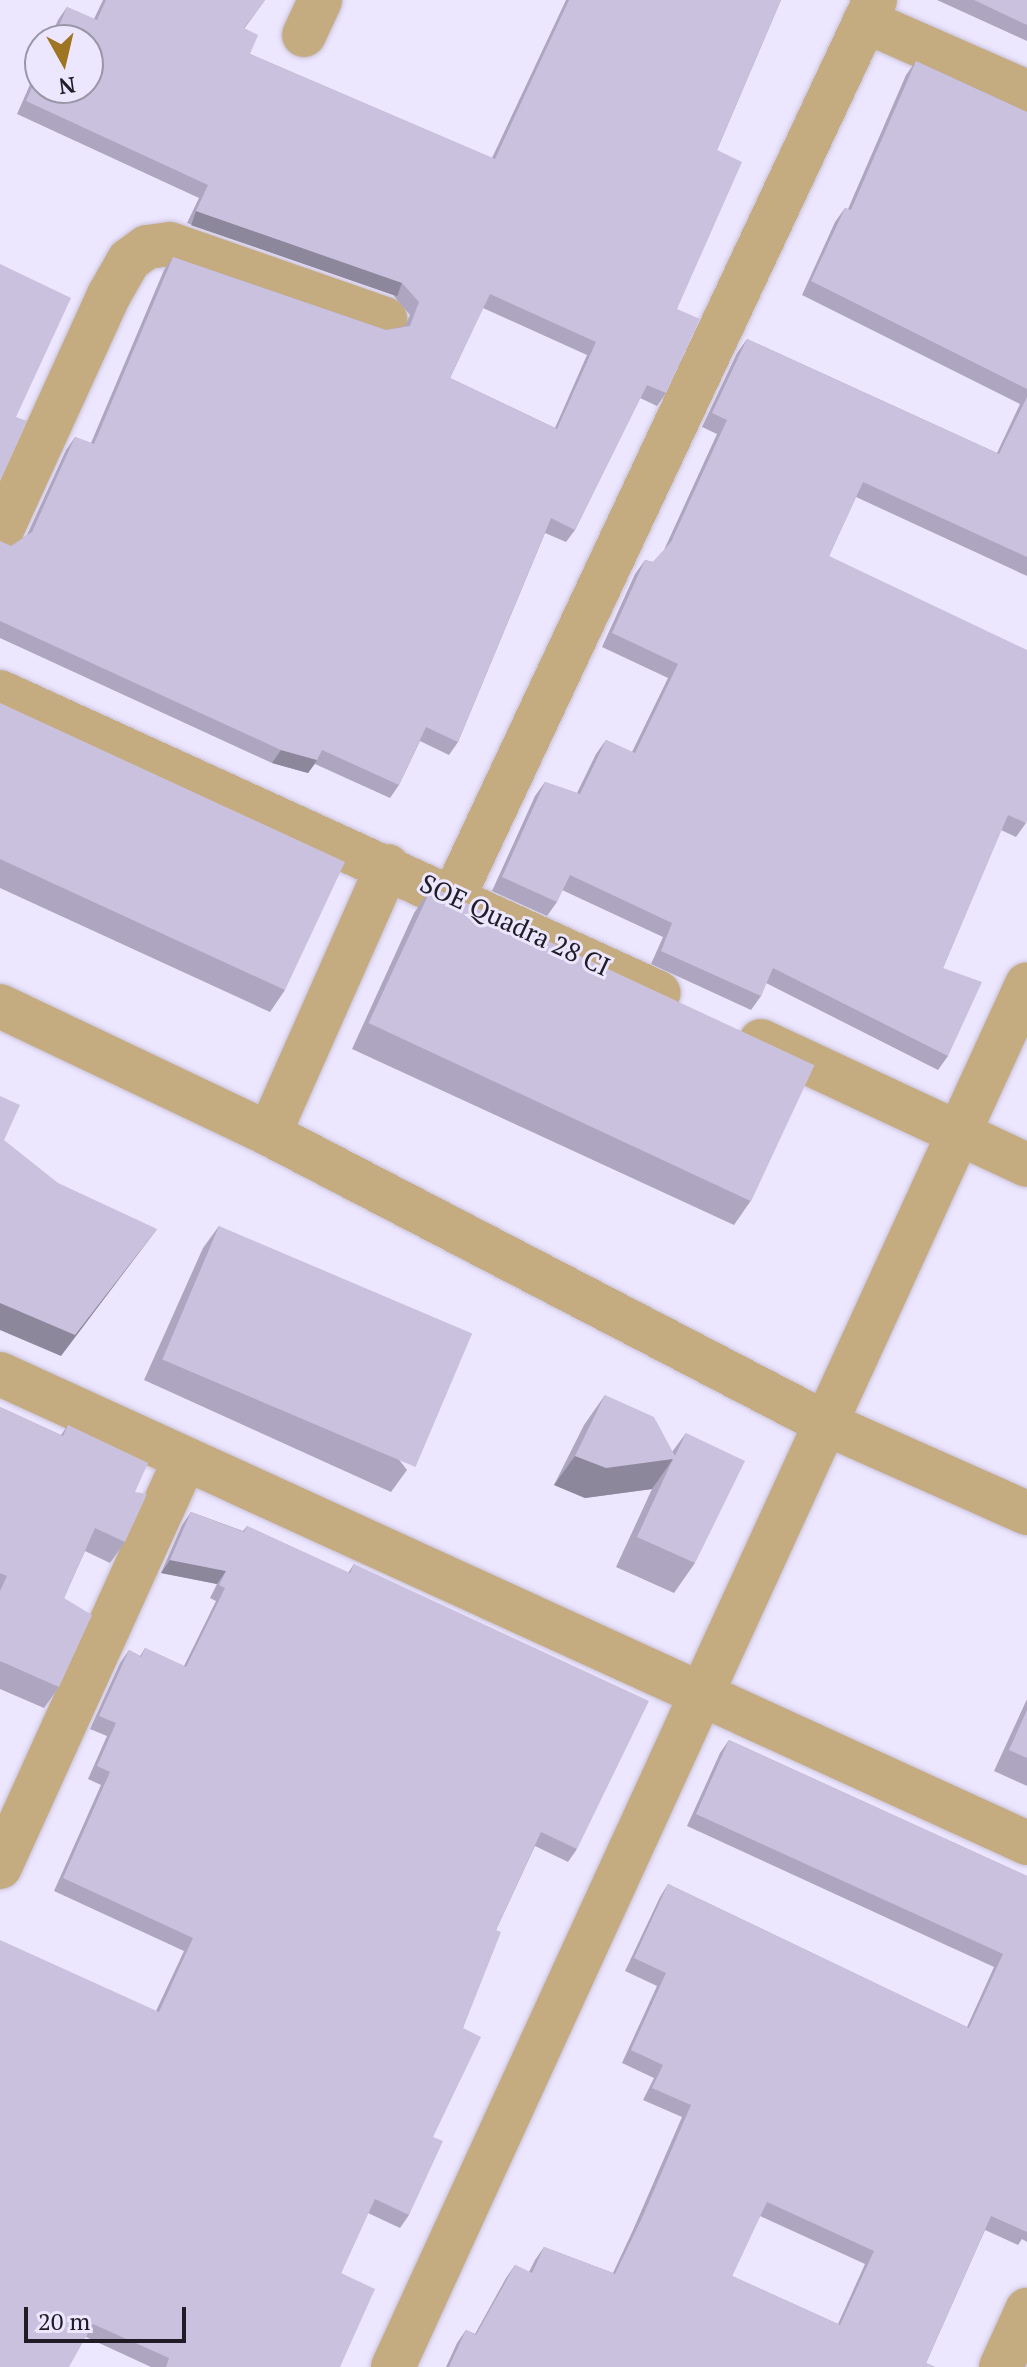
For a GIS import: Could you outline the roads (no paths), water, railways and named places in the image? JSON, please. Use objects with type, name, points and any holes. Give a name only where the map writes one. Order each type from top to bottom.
[{"type":"street","points":[[454,896],[870,11],[1027,92]]},
{"type":"street","points":[[0,534],[109,295],[129,260],[147,247],[185,248],[385,319]]},
{"type":"street","name":"SOE Quadra 28 CI","points":[[0,692],[454,896],[1027,1165]]},
{"type":"street","points":[[269,1134],[388,866]]},
{"type":"street","points":[[393,2367],[701,1692],[829,1425],[1027,984]]},
{"type":"street","points":[[0,1006],[269,1134],[829,1425],[1027,1513]]},
{"type":"street","points":[[0,1374],[183,1463],[701,1692],[1027,1843]]},
{"type":"street","points":[[0,1867],[183,1463]]},
{"type":"street","points":[[1001,2367],[1027,2310]]}]
